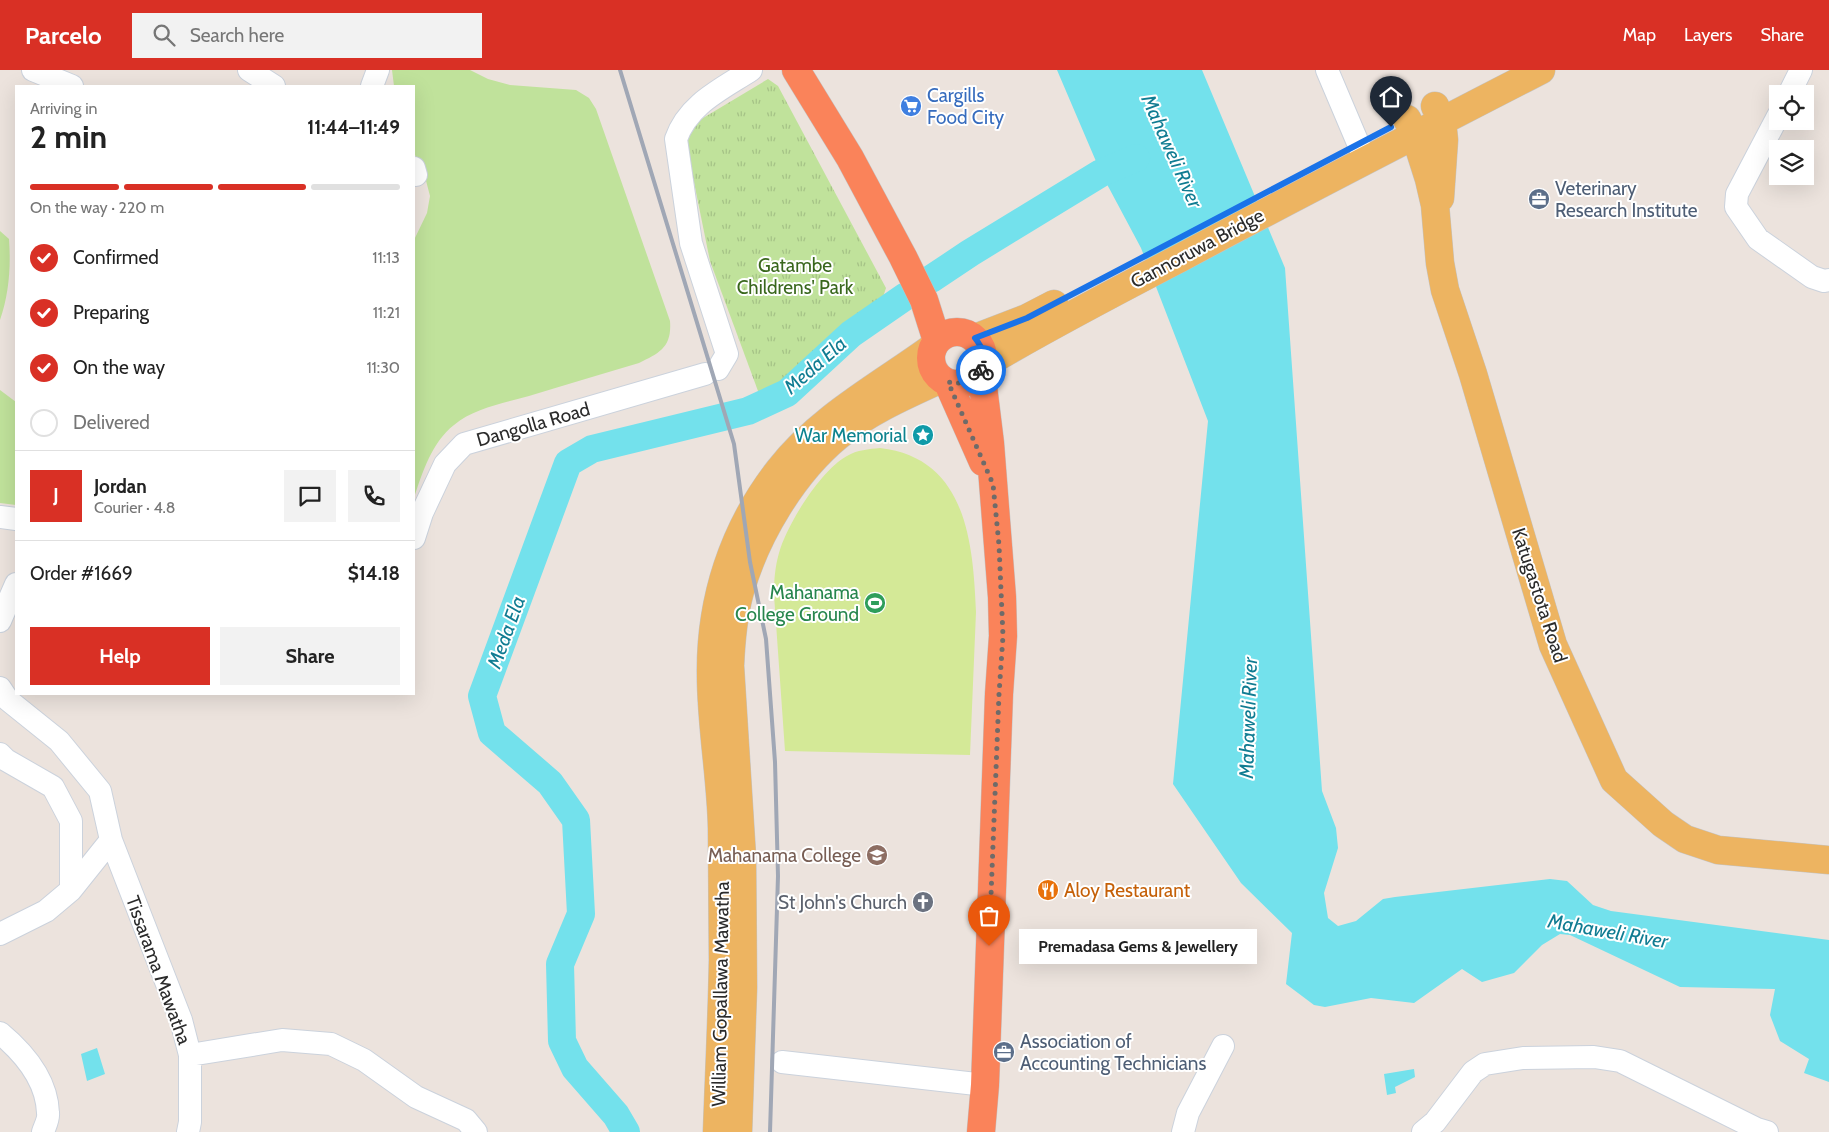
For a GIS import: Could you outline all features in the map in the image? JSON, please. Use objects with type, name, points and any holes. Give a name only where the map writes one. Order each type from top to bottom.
[{"type":"highway","points":[[803,72],[924,300],[935,344]]},
{"type":"highway","points":[[924,300],[969,335],[981,346],[983,351],[984,356],[981,368],[975,378],[957,384],[945,381]]},
{"type":"highway","points":[[969,335],[954,331],[944,334],[935,344],[931,358],[934,370],[945,381],[993,484]]},
{"type":"highway","points":[[981,368],[999,545],[1003,636],[982,1132]]},
{"type":"main road","points":[[1438,113],[1501,70]]},
{"type":"main road","points":[[1438,113],[1541,70]]},
{"type":"main road","name":"Gannoruwa Bridge","points":[[1089,296],[1438,113]]},
{"type":"main road","name":"Katugastota Road","points":[[1438,113],[1444,140],[1438,232]]},
{"type":"main road","name":"Katugastota Road","points":[[1411,127],[1433,196],[1440,263],[1445,290],[1473,374],[1553,645],[1614,780],[1663,824],[1685,839],[1718,850],[1829,860]]},
{"type":"main road","points":[[969,335],[1027,318],[1089,296]]},
{"type":"main road","points":[[981,368],[1035,334],[1089,296]]},
{"type":"main road","name":"William Gopallawa Mawatha","points":[[718,1132],[723,959],[722,818],[711,676],[711,642],[718,596],[725,571],[745,524],[780,468],[829,420],[935,344]]},
{"type":"main road","name":"William Gopallawa Mawatha","points":[[738,1132],[743,988],[742,857],[730,666],[731,640],[740,591],[750,562],[775,512],[794,482],[817,455],[838,436],[862,419],[910,393],[945,381]]},
{"type":"street","points":[[33,70],[70,85]]},
{"type":"street","points":[[249,70],[272,85]]},
{"type":"street","points":[[372,85],[379,70]]},
{"type":"street","points":[[379,70],[385,85]]},
{"type":"street","name":"Dangolla Road","points":[[415,535],[422,513],[445,464],[464,444],[712,372],[727,354],[691,243],[676,139],[680,126],[691,111],[751,70]]},
{"type":"street","points":[[1328,70],[1363,153]]},
{"type":"street","points":[[1794,85],[1801,70]]},
{"type":"street","points":[[1771,130],[1737,194],[1736,207],[1758,239],[1812,278],[1824,281],[1829,280]]},
{"type":"street","points":[[0,517],[15,519]]},
{"type":"street","points":[[0,621],[15,586]]},
{"type":"street","points":[[0,688],[8,700],[59,741],[100,791],[111,840],[71,890],[46,911],[0,934]]},
{"type":"street","points":[[0,754],[6,760],[53,788],[70,821],[71,890]]},
{"type":"street","name":"Tissarama Mawatha","points":[[111,840],[181,1020],[190,1055],[190,1122],[188,1132]]},
{"type":"street","points":[[0,1033],[18,1048],[43,1086],[49,1115],[43,1132]]},
{"type":"street","points":[[190,1055],[282,1040],[331,1044],[364,1060],[416,1097],[466,1120],[476,1132]]},
{"type":"street","points":[[1183,1132],[1188,1113],[1223,1046]]},
{"type":"street","points":[[1424,1132],[1435,1122],[1473,1072],[1485,1064],[1523,1058],[1594,1057],[1620,1061],[1756,1129],[1767,1132]]},
{"type":"street","points":[[782,1062],[985,1085]]},
{"type":"green space","points":[[392,70],[470,70],[488,79],[510,85],[576,90],[589,98],[596,109],[670,321],[667,343],[659,352],[639,363],[490,407],[462,419],[446,432],[434,449],[424,468],[415,495],[415,238],[427,213],[430,196],[424,173],[415,155],[415,85],[394,85]]},
{"type":"green space","name":"Gatambe Childrens' Park","points":[[768,79],[778,86],[886,288],[882,300],[772,393],[758,391],[710,261],[686,143],[688,127]]},
{"type":"green space","points":[[0,231],[9,239],[10,260],[9,280],[0,320]]},
{"type":"green space","points":[[0,390],[15,401],[15,505],[0,503]]},
{"type":"green space","name":"Mahanama College Ground","points":[[880,448],[909,455],[931,468],[947,486],[959,507],[967,532],[972,558],[976,612],[970,755],[785,751],[774,595],[779,553],[797,513],[816,485],[827,473],[837,463],[851,454]]},
{"type":"water","name":"Mahaweli River","points":[[1057,70],[1202,70],[1285,268],[1322,791],[1336,828],[1338,848],[1324,893],[1328,918],[1338,926],[1356,921],[1383,899],[1550,879],[1567,881],[1593,905],[1611,911],[1829,940],[1829,1082],[1804,1073],[1809,1059],[1780,1041],[1770,1015],[1775,989],[1680,987],[1570,935],[1560,934],[1542,945],[1514,973],[1482,982],[1462,969],[1414,1003],[1371,998],[1325,1007],[1314,1005],[1286,984],[1292,933],[1241,883],[1173,784],[1208,421],[1141,248],[1101,173]]},
{"type":"water","points":[[97,1048],[105,1074],[87,1081],[81,1054]]},
{"type":"water","points":[[1414,1069],[1415,1077],[1395,1087],[1396,1093],[1387,1095],[1384,1074]]},
{"type":"waterway","name":"Meda Ela","points":[[931,279],[1101,173],[1136,158]]},
{"type":"waterway","name":"Meda Ela","points":[[626,1132],[616,1115],[575,1068],[562,1041],[560,964],[581,914],[576,820],[550,783],[492,733],[482,696],[568,463],[592,449],[748,411],[787,393],[851,334],[906,296]]},
{"type":"railway","points":[[620,70],[734,444],[750,562],[766,639],[775,762],[778,876],[770,1132]]},
{"type":"way so far","points":[[981,370],[975,378],[966,382],[957,384],[948,382],[993,484],[999,545],[1003,636],[989,946]]},
{"type":"place","name":"Cargills Food City","points":[[911,106]]},
{"type":"place","name":"Veterinary Research Institute","points":[[1539,199]]},
{"type":"place","name":"War Memorial","points":[[923,435]]},
{"type":"place","name":"Mahanama College Ground","points":[[875,603]]},
{"type":"place","name":"Mahanama College","points":[[877,855]]},
{"type":"place","name":"Aloy Restaurant","points":[[1048,890]]},
{"type":"place","name":"St John's Church","points":[[923,902]]},
{"type":"place","name":"Premadasa Gems & Jewellery","points":[[989,946]]},
{"type":"place","name":"Association of Accounting Technicians","points":[[1004,1052]]},
{"type":"route","points":[[981,370],[984,356],[981,346],[975,338],[1027,318],[1391,127]]}]
